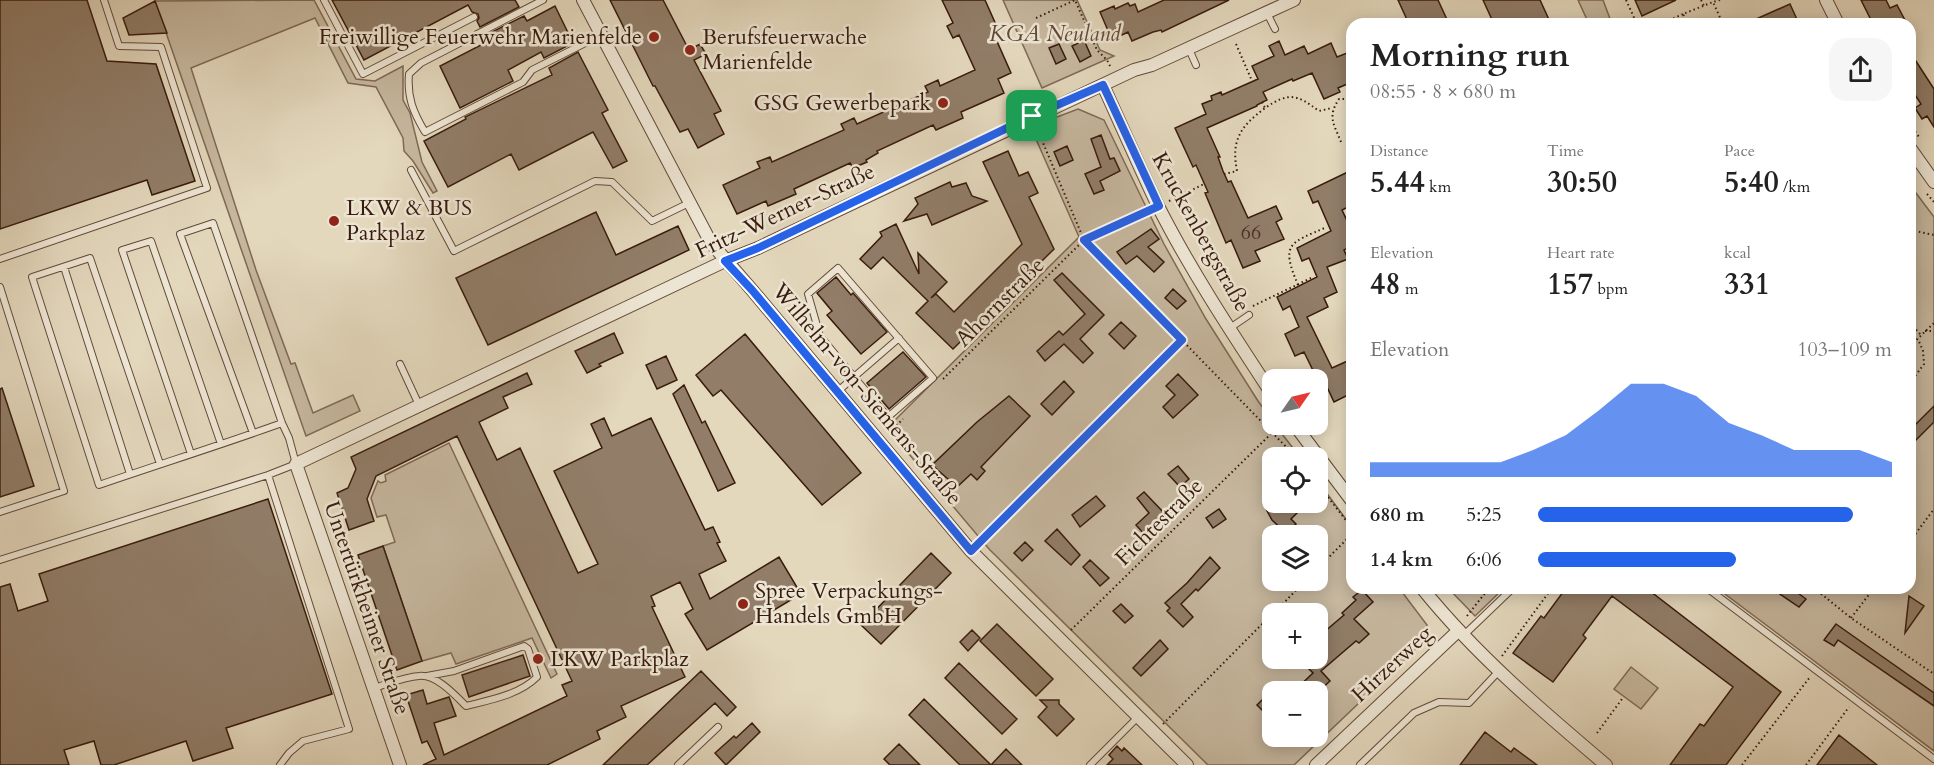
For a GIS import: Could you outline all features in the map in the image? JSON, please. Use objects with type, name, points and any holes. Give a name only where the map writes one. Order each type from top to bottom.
[{"type":"street","name":"Wilhelm-von-Siemens-Straße","points":[[583,0],[689,203],[711,243],[725,261],[752,290],[971,551],[1016,593],[1187,765]]},
{"type":"street","name":"Fritz-Werner-Straße","points":[[296,464],[725,261],[758,248],[1032,116],[1294,0]]},
{"type":"street","points":[[1826,0],[1835,18]]},
{"type":"street","name":"Kruckenbergstraße","points":[[1103,85],[1159,206],[1229,328],[1262,379]]},
{"type":"street","points":[[1916,156],[1934,181]]},
{"type":"street","points":[[1302,435],[1346,493]]},
{"type":"street","name":"Untertürkheimer Straße","points":[[296,464],[400,765]]},
{"type":"street","points":[[1429,594],[1461,633],[1497,668],[1606,765]]},
{"type":"street","name":"Hirzerweg","points":[[1316,765],[1461,633]]},
{"type":"lane","points":[[0,259],[207,188],[161,47],[119,46],[104,0]]},
{"type":"lane","points":[[324,0],[363,74],[474,17]]},
{"type":"lane","points":[[543,0],[421,63],[409,74],[407,92],[425,132],[522,82],[532,70],[602,35]]},
{"type":"lane","points":[[1267,12],[1275,29]]},
{"type":"lane","points":[[1189,48],[1196,65]]},
{"type":"lane","points":[[411,170],[454,251],[595,181],[612,182],[651,221],[689,203]]},
{"type":"lane","points":[[0,560],[268,475],[296,464],[289,438],[213,223],[180,234],[253,433]]},
{"type":"lane","points":[[191,454],[122,250],[152,241],[221,444]]},
{"type":"lane","points":[[160,464],[90,258],[32,277],[99,485],[282,423]]},
{"type":"lane","points":[[64,267],[130,474]]},
{"type":"lane","points":[[838,268],[933,378],[888,417],[854,377],[820,336],[808,294],[838,268]]},
{"type":"lane","points":[[0,287],[64,491],[0,512]]},
{"type":"lane","points":[[1229,328],[1250,315]]},
{"type":"lane","points":[[836,392],[899,338]]},
{"type":"lane","points":[[400,363],[420,406]]},
{"type":"lane","points":[[268,475],[349,729],[303,741],[289,753],[280,765]]},
{"type":"lane","points":[[1461,633],[1506,594]]},
{"type":"lane","points":[[1715,594],[1934,759]]},
{"type":"lane","points":[[373,688],[419,675],[427,676],[454,671],[524,646],[528,649],[537,677],[522,688],[498,698],[466,706],[443,686],[427,676]]},
{"type":"lane","points":[[1359,765],[1414,713],[1439,702],[1469,703],[1497,668]]},
{"type":"lane","points":[[1090,765],[1138,717]]},
{"type":"lane","points":[[678,765],[718,727]]},
{"type":"path","points":[[1036,18],[1075,0],[1097,50],[1107,60],[1116,79]]},
{"type":"path","points":[[1626,0],[1634,18]]},
{"type":"path","points":[[1701,0],[1704,6]]},
{"type":"path","points":[[1674,18],[1720,0]]},
{"type":"path","points":[[1713,2],[1720,18]]},
{"type":"path","points":[[1683,14],[1685,18]]},
{"type":"path","points":[[1236,44],[1252,81]]},
{"type":"path","points":[[1224,174],[1237,171],[1234,155],[1242,128],[1279,99],[1292,96],[1306,101],[1319,111],[1332,108]]},
{"type":"path","points":[[1341,142],[1331,119],[1332,108],[1339,99],[1346,99]]},
{"type":"path","points":[[1262,102],[1265,108]]},
{"type":"path","points":[[1032,116],[1084,240],[1262,422]]},
{"type":"path","name":"Ahornstraße","points":[[941,382],[1084,240],[1204,183]]},
{"type":"path","points":[[1298,285],[1289,265],[1290,248],[1294,241],[1327,227]]},
{"type":"path","points":[[1916,231],[1934,235]]},
{"type":"path","points":[[1251,307],[1311,278]]},
{"type":"path","points":[[1916,374],[1924,364],[1923,351],[1917,339],[1934,323]]},
{"type":"path","points":[[1916,330],[1921,335]]},
{"type":"path","points":[[1925,332],[1934,332]]},
{"type":"path","points":[[971,551],[1182,340]]},
{"type":"path","points":[[879,442],[907,415]]},
{"type":"path","name":"Fichtestraße","points":[[1062,640],[1269,435]]},
{"type":"path","points":[[1275,435],[1286,447]]},
{"type":"path","points":[[1328,497],[1346,520]]},
{"type":"path","points":[[1916,533],[1934,509]]},
{"type":"path","points":[[1328,558],[1346,540]]},
{"type":"path","points":[[1283,603],[1295,591]]},
{"type":"path","name":"Hirzerweg","points":[[1461,633],[1485,594]]},
{"type":"path","points":[[1497,668],[1548,594]]},
{"type":"path","points":[[1821,594],[1851,618],[1934,674]]},
{"type":"path","points":[[1851,618],[1869,594]]},
{"type":"path","points":[[1154,733],[1262,624]]},
{"type":"path","points":[[1742,765],[1816,670]]},
{"type":"path","points":[[1597,733],[1622,699]]},
{"type":"path","points":[[1806,765],[1855,699]]},
{"type":"green space","points":[[314,0],[356,79],[375,81],[403,66],[403,100],[410,113],[422,162],[437,191],[433,193],[404,151],[403,138],[376,87],[348,83],[315,18],[191,68],[256,270],[291,364],[295,363],[313,413],[353,395],[360,411],[306,436],[155,1]]},
{"type":"green space","name":"KGA Neuland","points":[[1003,0],[1077,0],[1100,50],[1114,56],[1042,88]]},
{"type":"green space","points":[[1578,0],[1603,0],[1610,18],[1586,18]]},
{"type":"green space","points":[[1078,109],[1104,120],[1164,244],[1206,319],[1262,406],[1262,435],[1283,435],[1292,447],[1262,447],[1262,513],[1328,513],[1328,495],[1346,519],[1346,594],[1404,594],[1427,625],[1425,640],[1328,733],[1328,681],[1262,681],[1262,747],[1313,747],[1294,765],[1208,765],[989,549],[887,428],[1079,237],[1032,130]]},
{"type":"green space","points":[[1916,193],[1934,217],[1934,751],[1725,594],[1916,594]]},
{"type":"green space","points":[[449,443],[557,674],[551,678],[532,638],[456,664],[451,653],[422,661],[383,546],[395,542],[386,515],[377,517],[371,498],[378,481],[381,483],[386,481],[385,475]]},
{"type":"green space","points":[[1454,594],[1498,594],[1475,616]]},
{"type":"green space","points":[[1631,667],[1658,688],[1641,709],[1614,689]]},
{"type":"building","points":[[0,0],[87,0],[107,61],[156,64],[195,181],[152,195],[147,180],[0,229]]},
{"type":"building","points":[[332,0],[515,0],[519,7],[480,27],[477,21],[478,14],[472,12],[468,5],[364,60]]},
{"type":"building","points":[[610,0],[663,0],[689,50],[700,44],[706,54],[694,60],[721,111],[714,114],[724,134],[698,148],[688,129],[680,132],[653,86]]},
{"type":"building","name":"GSG Gewerbepark","points":[[942,0],[985,0],[997,27],[992,30],[1011,73],[998,79],[1004,93],[961,112],[963,118],[936,130],[933,125],[877,151],[878,153],[866,160],[867,162],[853,168],[850,163],[794,189],[796,194],[768,206],[766,201],[737,214],[723,185],[760,168],[757,162],[770,157],[772,162],[844,130],[841,124],[854,118],[857,124],[928,92],[925,86],[938,80],[940,86],[975,70],[959,35],[953,38],[947,26],[953,23]]},
{"type":"building","points":[[1164,0],[1229,0],[1162,32],[1161,30],[1153,32],[1132,41],[1128,32],[1122,35],[1118,28],[1109,33],[1100,12],[1128,3],[1130,6],[1135,4],[1138,12]]},
{"type":"building","points":[[1398,0],[1438,0],[1446,18],[1406,18]]},
{"type":"building","points":[[1483,0],[1540,0],[1548,18],[1491,18]]},
{"type":"building","points":[[1635,0],[1676,0],[1642,16]]},
{"type":"building","points":[[1861,0],[1886,0],[1890,8],[1897,5],[1904,18],[1870,18]]},
{"type":"building","points":[[155,1],[167,33],[129,35],[123,18]]},
{"type":"building","points":[[1790,4],[1796,18],[1758,18]]},
{"type":"building","points":[[555,6],[573,43],[544,58],[541,52],[508,70],[513,81],[460,108],[440,66],[487,42],[484,36],[524,16],[527,21]]},
{"type":"building","points":[[1084,40],[1091,56],[1080,62],[1072,46]]},
{"type":"building","points":[[1279,41],[1285,55],[1304,46],[1308,54],[1331,43],[1337,57],[1346,53],[1346,85],[1338,88],[1340,92],[1324,99],[1312,73],[1293,81],[1292,79],[1263,92],[1267,100],[1257,106],[1207,128],[1228,182],[1231,181],[1248,218],[1276,206],[1282,219],[1276,222],[1284,239],[1255,251],[1260,261],[1243,268],[1231,240],[1226,243],[1205,193],[1208,192],[1196,165],[1193,167],[1175,128],[1206,114],[1202,104],[1212,100],[1211,96],[1221,92],[1222,95],[1258,79],[1252,66],[1274,56],[1269,46]]},
{"type":"building","points":[[1059,44],[1066,59],[1056,64],[1049,48]]},
{"type":"building","points":[[578,52],[608,110],[602,113],[627,161],[613,168],[593,132],[519,170],[511,154],[448,187],[424,141],[466,119],[465,117],[552,75],[549,68]]},
{"type":"building","points":[[1916,61],[1934,89],[1934,127],[1927,116],[1922,119],[1916,110],[1921,104],[1916,96]]},
{"type":"building","points":[[1101,135],[1110,159],[1114,158],[1120,171],[1100,181],[1104,190],[1094,194],[1085,174],[1101,167],[1091,139]]},
{"type":"building","points":[[1067,146],[1073,160],[1060,166],[1054,152]]},
{"type":"building","points":[[1008,151],[1019,176],[1028,172],[1038,193],[1029,197],[1054,249],[953,349],[916,313],[928,301],[883,257],[871,269],[860,259],[882,236],[880,232],[896,224],[919,274],[918,253],[947,282],[931,298],[936,294],[954,312],[1022,244],[983,162]]},
{"type":"building","points":[[1346,173],[1346,208],[1342,210],[1346,218],[1346,249],[1344,250],[1346,260],[1327,267],[1337,292],[1324,298],[1328,307],[1307,317],[1332,368],[1346,362],[1346,396],[1334,402],[1328,389],[1328,369],[1312,369],[1304,352],[1295,356],[1285,334],[1299,327],[1290,306],[1283,310],[1277,297],[1317,277],[1309,258],[1302,261],[1297,248],[1331,231],[1318,201],[1313,203],[1308,191]]},
{"type":"building","points":[[950,182],[952,187],[966,183],[972,196],[987,201],[932,225],[927,214],[904,221],[918,204],[915,198]]},
{"type":"building","points":[[596,212],[616,255],[678,226],[689,250],[488,345],[456,278]]},
{"type":"building","points":[[1151,229],[1159,239],[1148,247],[1164,262],[1154,272],[1137,256],[1126,264],[1117,252]]},
{"type":"building","points":[[1062,273],[1104,315],[1080,339],[1093,353],[1083,363],[1064,344],[1045,361],[1037,351],[1059,331],[1063,335],[1085,314],[1054,280]]},
{"type":"building","points":[[836,277],[887,332],[861,354],[827,315],[832,311],[817,293]]},
{"type":"building","points":[[1173,289],[1186,301],[1177,309],[1165,298]]},
{"type":"building","points":[[1121,322],[1136,336],[1124,349],[1109,334]]},
{"type":"building","points":[[614,333],[623,353],[599,364],[601,366],[587,373],[575,351]]},
{"type":"building","points":[[745,334],[861,473],[822,505],[721,390],[713,396],[696,375]]},
{"type":"building","points":[[903,352],[926,377],[889,409],[867,383]]},
{"type":"building","points":[[666,356],[677,380],[657,389],[646,365]]},
{"type":"building","points":[[527,373],[532,384],[503,397],[508,408],[479,422],[497,460],[520,448],[578,573],[598,564],[554,471],[602,448],[591,424],[604,418],[612,436],[651,418],[705,530],[713,527],[720,542],[717,543],[726,561],[699,574],[710,599],[779,557],[801,594],[707,650],[685,614],[693,609],[680,582],[651,596],[655,606],[652,607],[685,677],[621,706],[626,717],[597,731],[600,739],[547,765],[423,765],[436,759],[427,741],[422,743],[406,695],[423,690],[427,704],[449,697],[456,716],[434,723],[444,755],[567,696],[562,685],[572,681],[457,436],[376,476],[367,499],[374,521],[349,530],[337,493],[348,488],[356,469],[351,457]]},
{"type":"building","points":[[1178,374],[1198,395],[1173,418],[1163,407],[1175,395],[1166,386]]},
{"type":"building","points":[[1064,381],[1074,392],[1052,415],[1041,404]]},
{"type":"building","points":[[684,385],[702,423],[705,421],[735,483],[718,491],[673,394]]},
{"type":"building","points":[[2,388],[34,486],[0,497],[0,389]]},
{"type":"building","points":[[1009,396],[1030,416],[981,467],[985,471],[977,480],[971,474],[957,487],[932,465],[977,422]]},
{"type":"building","points":[[1934,406],[1934,422],[1916,440],[1916,424]]},
{"type":"building","points":[[1178,466],[1189,479],[1180,487],[1168,474]]},
{"type":"building","points":[[1144,492],[1167,516],[1159,523],[1157,521],[1144,534],[1136,525],[1149,513],[1137,498]]},
{"type":"building","points":[[1096,496],[1105,506],[1080,527],[1072,515]]},
{"type":"building","points":[[268,499],[332,694],[226,728],[233,748],[193,761],[186,741],[114,765],[101,765],[94,741],[64,750],[69,765],[0,765],[0,587],[10,584],[18,611],[48,601],[39,574]]},
{"type":"building","points":[[1219,509],[1226,519],[1213,528],[1206,518]]},
{"type":"building","points":[[1268,513],[1297,513],[1291,519],[1295,525],[1277,525]]},
{"type":"building","points":[[1057,529],[1080,555],[1071,565],[1045,541]]},
{"type":"building","points":[[1025,542],[1033,550],[1022,561],[1014,553]]},
{"type":"building","points":[[383,546],[422,661],[397,670],[358,555]]},
{"type":"building","points":[[931,553],[951,573],[881,644],[861,625]]},
{"type":"building","points":[[1210,557],[1220,568],[1198,591],[1196,589],[1181,604],[1193,617],[1183,627],[1167,611],[1170,608],[1165,603]]},
{"type":"building","points":[[1090,560],[1109,578],[1100,586],[1083,567]]},
{"type":"building","points":[[1357,594],[1366,594],[1373,602],[1354,619],[1369,634],[1359,643],[1356,641],[1328,665],[1328,629],[1344,615],[1342,613],[1356,600],[1353,597]]},
{"type":"building","points":[[1562,594],[1654,594],[1781,692],[1726,765],[1670,765],[1700,724],[1704,726],[1733,687],[1612,596],[1583,635],[1586,638],[1553,682],[1513,653],[1541,616],[1544,618]]},
{"type":"building","points":[[1780,594],[1799,594],[1806,599],[1799,607]]},
{"type":"building","points":[[1909,596],[1924,606],[1905,633]]},
{"type":"building","points":[[1121,604],[1133,616],[1125,623],[1113,611]]},
{"type":"building","points":[[997,624],[1053,679],[1036,696],[980,641]]},
{"type":"building","points":[[1836,624],[1934,693],[1934,706],[1838,640],[1834,646],[1824,640]]},
{"type":"building","points":[[972,630],[980,638],[968,651],[960,642]]},
{"type":"building","points":[[1160,640],[1168,649],[1141,676],[1133,668]]},
{"type":"building","points":[[523,655],[530,676],[469,697],[462,675]]},
{"type":"building","points":[[959,663],[1017,719],[1002,734],[945,678]]},
{"type":"building","points":[[1309,669],[1323,669],[1321,671],[1330,681],[1328,683],[1328,681],[1305,681],[1313,673]]},
{"type":"building","points":[[701,671],[736,707],[727,716],[715,703],[647,765],[603,765]]},
{"type":"building","points":[[924,699],[991,765],[960,765],[909,715]]},
{"type":"building","points":[[1040,700],[1059,700],[1059,704],[1074,719],[1057,736],[1038,717],[1047,707]]},
{"type":"building","points":[[1262,700],[1262,710],[1257,705]]},
{"type":"building","points":[[752,723],[760,732],[726,765],[715,753]]},
{"type":"building","points":[[1485,732],[1511,752],[1514,748],[1537,765],[1460,765]]},
{"type":"building","points":[[1839,735],[1877,765],[1817,765]]},
{"type":"building","points":[[899,744],[920,765],[890,765],[884,759]]},
{"type":"building","points":[[1117,746],[1122,751],[1124,748],[1142,765],[1107,765],[1113,759],[1109,755]]},
{"type":"building","points":[[1006,749],[1022,765],[991,765]]},
{"type":"place","name":"Freiwillige Feuerwehr Marienfelde","points":[[654,37]]},
{"type":"place","name":"Berufsfeuerwache Marienfelde","points":[[690,50]]},
{"type":"place","name":"GSG Gewerbepark","points":[[943,103]]},
{"type":"place","name":"LKW & BUS Parkplaz","points":[[334,221]]},
{"type":"place","name":"Spree Verpackungs- Handels GmbH","points":[[743,604]]},
{"type":"place","name":"LKW Parkplaz","points":[[538,659]]},
{"type":"route","points":[[1103,85],[1159,206],[1084,240],[1182,340],[971,551],[752,290],[725,261],[758,248],[1032,116],[1103,85]]}]
